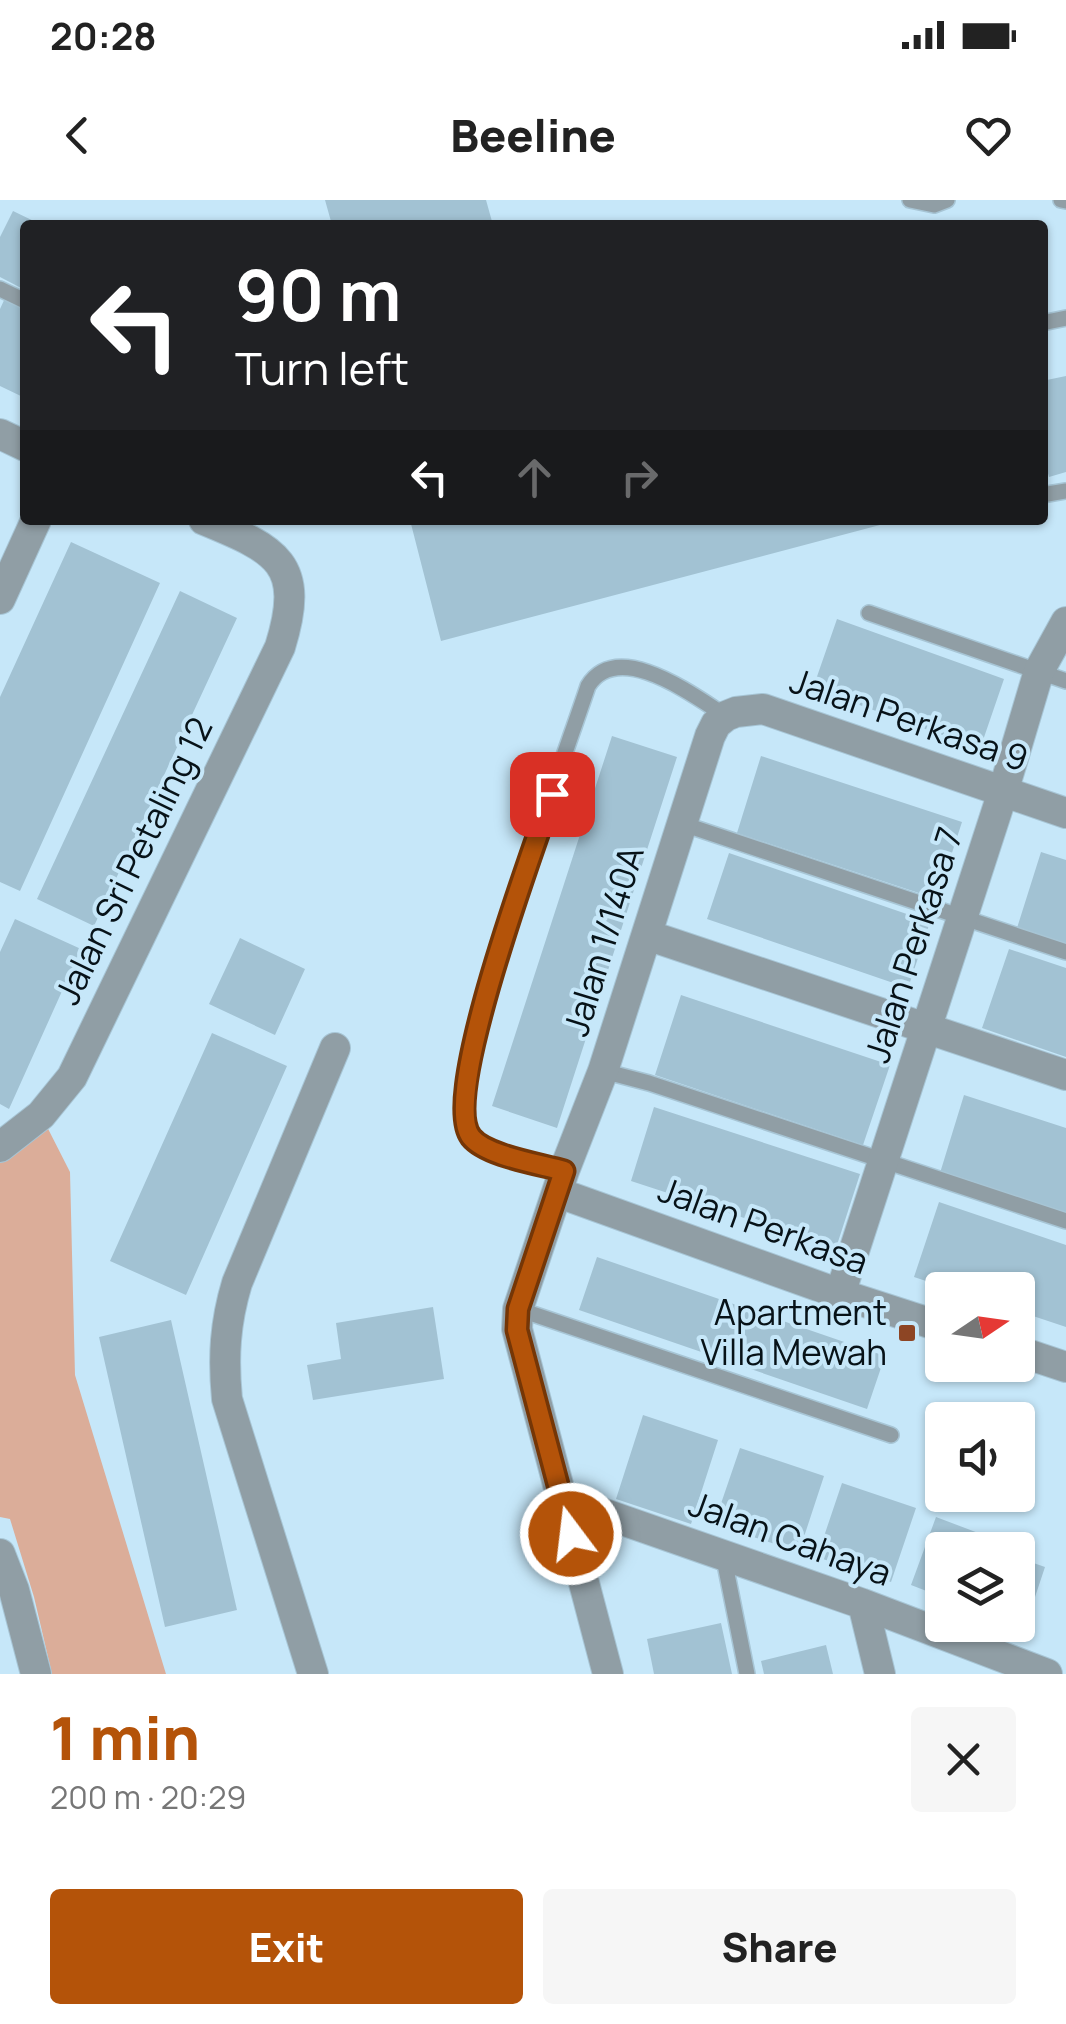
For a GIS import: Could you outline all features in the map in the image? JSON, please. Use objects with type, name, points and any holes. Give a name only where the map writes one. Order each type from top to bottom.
[{"type":"street","points":[[2,590],[34,525]]},
{"type":"street","name":"Jalan Sri Petaling 12","points":[[0,1147],[41,1115],[72,1076],[280,647],[290,614],[290,582],[272,554],[216,525]]},
{"type":"street","name":"Jalan Perkasa 7","points":[[840,1294],[1003,792],[1053,676],[1066,622]]},
{"type":"street","name":"Jalan Perkasa 9","points":[[726,716],[763,710],[1066,814]]},
{"type":"street","name":"Jalan 1/140A","points":[[518,1309],[603,1072],[710,736],[726,716]]},
{"type":"street","points":[[647,934],[1066,1074]]},
{"type":"street","points":[[313,1674],[239,1440],[223,1358],[226,1320],[237,1283],[335,1048]]},
{"type":"street","name":"Jalan Perkasa","points":[[561,1182],[840,1294],[925,1322]]},
{"type":"street","points":[[518,1309],[517,1330],[608,1674]]},
{"type":"street","points":[[1035,1357],[1066,1367]]},
{"type":"street","name":"Jalan Cahaya","points":[[562,1499],[863,1604],[1047,1674]]},
{"type":"street","points":[[0,1554],[14,1590],[36,1674]]},
{"type":"street","points":[[863,1604],[880,1674]]},
{"type":"lane","points":[[910,200],[934,205],[947,200]]},
{"type":"lane","points":[[869,612],[1053,676]]},
{"type":"lane","points":[[561,1182],[473,1140],[464,1110],[468,1071],[497,959],[588,686],[601,672],[632,668],[675,683],[726,716]]},
{"type":"lane","points":[[680,823],[1066,952]]},
{"type":"lane","points":[[603,1072],[649,1083],[1066,1220]]},
{"type":"lane","points":[[518,1309],[891,1436]]},
{"type":"lane","points":[[723,1554],[747,1674]]},
{"type":"shaded area","points":[[41,1115],[70,1172],[75,1375],[166,1674],[52,1674],[10,1519],[0,1517],[0,1147]]},
{"type":"building","points":[[325,200],[486,200],[492,220],[331,220]]},
{"type":"building","points":[[13,211],[32,220],[20,220],[20,287],[0,277],[0,237]]},
{"type":"building","points":[[6,296],[20,303],[20,396],[0,386],[0,309]]},
{"type":"building","points":[[1066,376],[1066,472],[1049,477],[1048,473],[1048,380]]},
{"type":"building","points":[[411,525],[880,525],[441,641]]},
{"type":"building","points":[[71,542],[160,583],[20,891],[0,882],[0,697]]},
{"type":"building","points":[[180,591],[237,618],[94,926],[37,899]]},
{"type":"building","points":[[837,619],[1004,679],[980,749],[813,688]]},
{"type":"building","points":[[612,736],[677,757],[557,1128],[492,1106]]},
{"type":"building","points":[[761,756],[962,822],[937,899],[737,833]]},
{"type":"building","points":[[1041,852],[1066,860],[1066,944],[1017,928]]},
{"type":"building","points":[[729,853],[930,922],[908,988],[707,919]]},
{"type":"building","points":[[15,919],[81,949],[9,1109],[0,1104],[0,952]]},
{"type":"building","points":[[240,938],[305,969],[275,1035],[209,1004]]},
{"type":"building","points":[[1009,949],[1066,968],[1066,1057],[982,1028]]},
{"type":"building","points":[[681,995],[890,1065],[863,1145],[655,1075]]},
{"type":"building","points":[[212,1033],[287,1066],[186,1295],[110,1261]]},
{"type":"building","points":[[964,1095],[1066,1128],[1066,1214],[940,1173]]},
{"type":"building","points":[[654,1107],[860,1174],[836,1248],[631,1181]]},
{"type":"building","points":[[939,1202],[1066,1245],[1066,1327],[1035,1317],[1035,1272],[925,1272],[925,1281],[914,1277]]},
{"type":"building","points":[[597,1257],[885,1356],[867,1409],[579,1310]]},
{"type":"building","points":[[433,1307],[444,1379],[313,1400],[307,1365],[341,1359],[336,1323]]},
{"type":"building","points":[[171,1320],[237,1610],[165,1627],[99,1337]]},
{"type":"building","points":[[643,1415],[718,1440],[691,1524],[616,1499]]},
{"type":"building","points":[[740,1448],[824,1476],[799,1552],[714,1524]]},
{"type":"building","points":[[842,1483],[916,1508],[891,1582],[817,1557]]},
{"type":"building","points":[[936,1517],[976,1532],[930,1532]]},
{"type":"building","points":[[925,1547],[925,1590],[911,1585]]},
{"type":"building","points":[[1035,1564],[1045,1567],[1035,1597]]},
{"type":"building","points":[[721,1623],[732,1674],[654,1674],[647,1639]]},
{"type":"building","points":[[826,1645],[833,1674],[764,1674],[761,1661]]},
{"type":"place","name":"Apartment Villa Mewah","points":[[907,1333]]},
{"type":"route","points":[[552,794],[497,959],[468,1071],[464,1110],[467,1130],[485,1148],[564,1171],[518,1309],[517,1330],[571,1534]]}]
